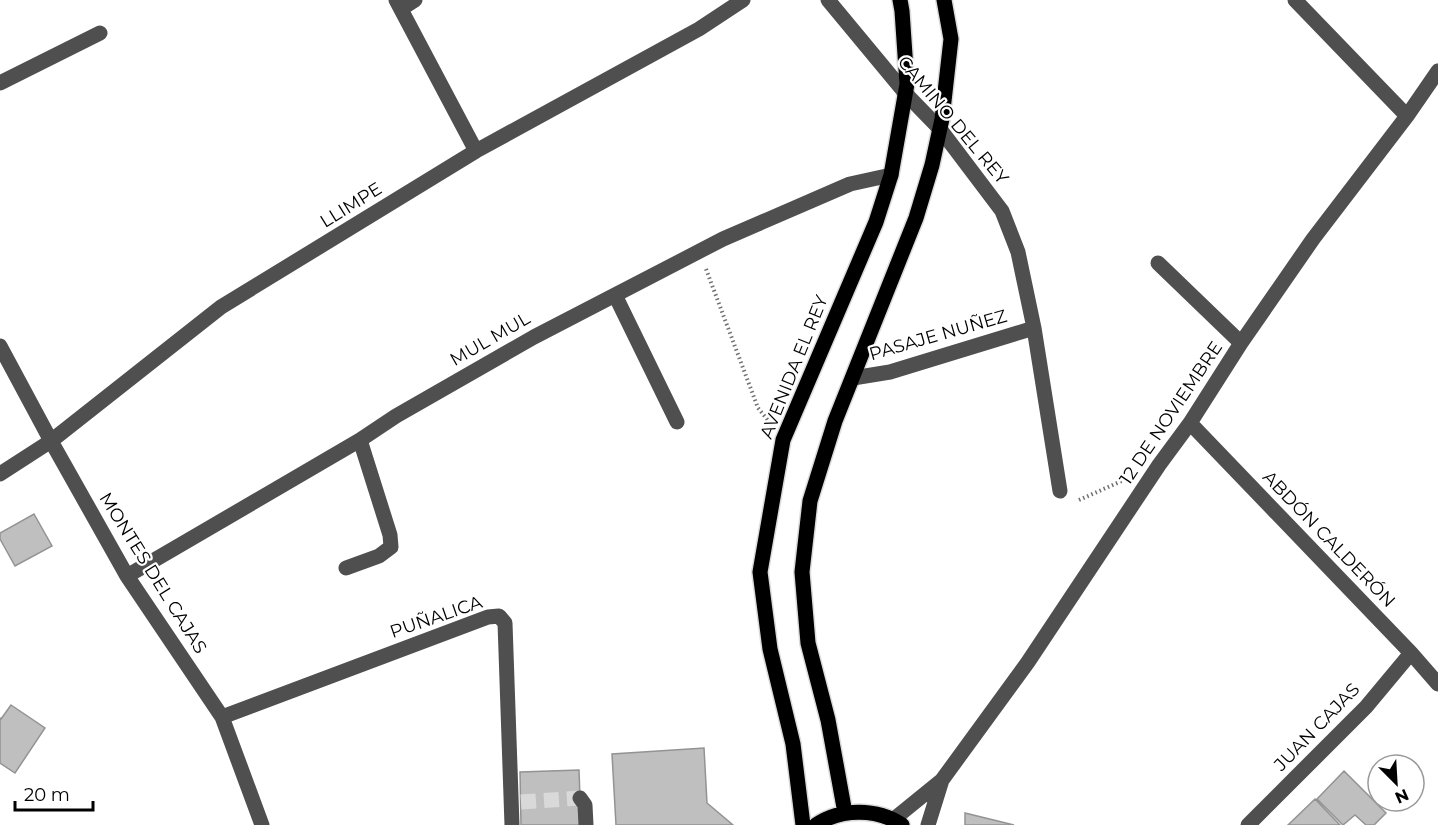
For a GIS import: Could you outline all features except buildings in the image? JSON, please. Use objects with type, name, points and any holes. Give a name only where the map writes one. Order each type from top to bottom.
[{"type":"main road","name":"AVENIDA EL REY","points":[[803,825],[793,744],[770,649],[760,572],[783,440],[876,222],[891,175],[907,84],[900,0]]},
{"type":"main road","points":[[845,813],[828,720],[808,643],[802,572],[810,501],[835,421],[916,218],[932,165],[942,119],[951,39],[944,0]]},
{"type":"main road","points":[[816,825],[823,820],[845,813],[862,812],[878,814],[898,822]]},
{"type":"street","points":[[415,0],[399,5],[476,151]]},
{"type":"street","name":"LLIMPE","points":[[0,474],[51,441],[221,307],[476,151],[699,29],[743,0]]},
{"type":"street","name":"CAMINO DEL REY","points":[[828,0],[906,93],[940,129],[1002,211],[1018,252],[1034,328],[1060,491]]},
{"type":"street","points":[[1295,0],[1407,116]]},
{"type":"street","points":[[0,82],[100,33]]},
{"type":"street","name":"12 DE NOVIEMBRE","points":[[898,822],[942,780],[1028,662],[1313,239],[1407,116],[1438,71]]},
{"type":"street","name":"MUL MUL","points":[[127,576],[360,440],[396,416],[581,311],[723,239],[850,184],[891,175]]},
{"type":"street","points":[[1158,263],[1241,343]]},
{"type":"street","points":[[615,295],[677,422]]},
{"type":"street","name":"PASAJE NUÑEZ","points":[[853,378],[890,372],[1034,328]]},
{"type":"street","name":"MONTES DEL CAJAS","points":[[0,346],[127,576],[222,717],[262,825]]},
{"type":"street","name":"ABDÓN CALDERÓN","points":[[1190,423],[1438,684]]},
{"type":"street","points":[[346,568],[379,556],[391,547],[390,535],[360,440]]},
{"type":"street","name":"PUÑALICA","points":[[222,717],[488,617],[499,616],[505,623],[516,804],[512,825]]},
{"type":"street","name":"JUAN CAJAS","points":[[1248,825],[1366,707],[1411,653]]},
{"type":"street","name":"12 DE NOVIEMBRE","points":[[928,825],[942,780]]},
{"type":"street","points":[[580,798],[585,805],[586,825]]},
{"type":"path","points":[[700,251],[758,408],[783,440]]},
{"type":"path","points":[[1060,491],[1077,501],[1127,478]]},
{"type":"tunnel","points":[[521,802],[580,798]]}]
